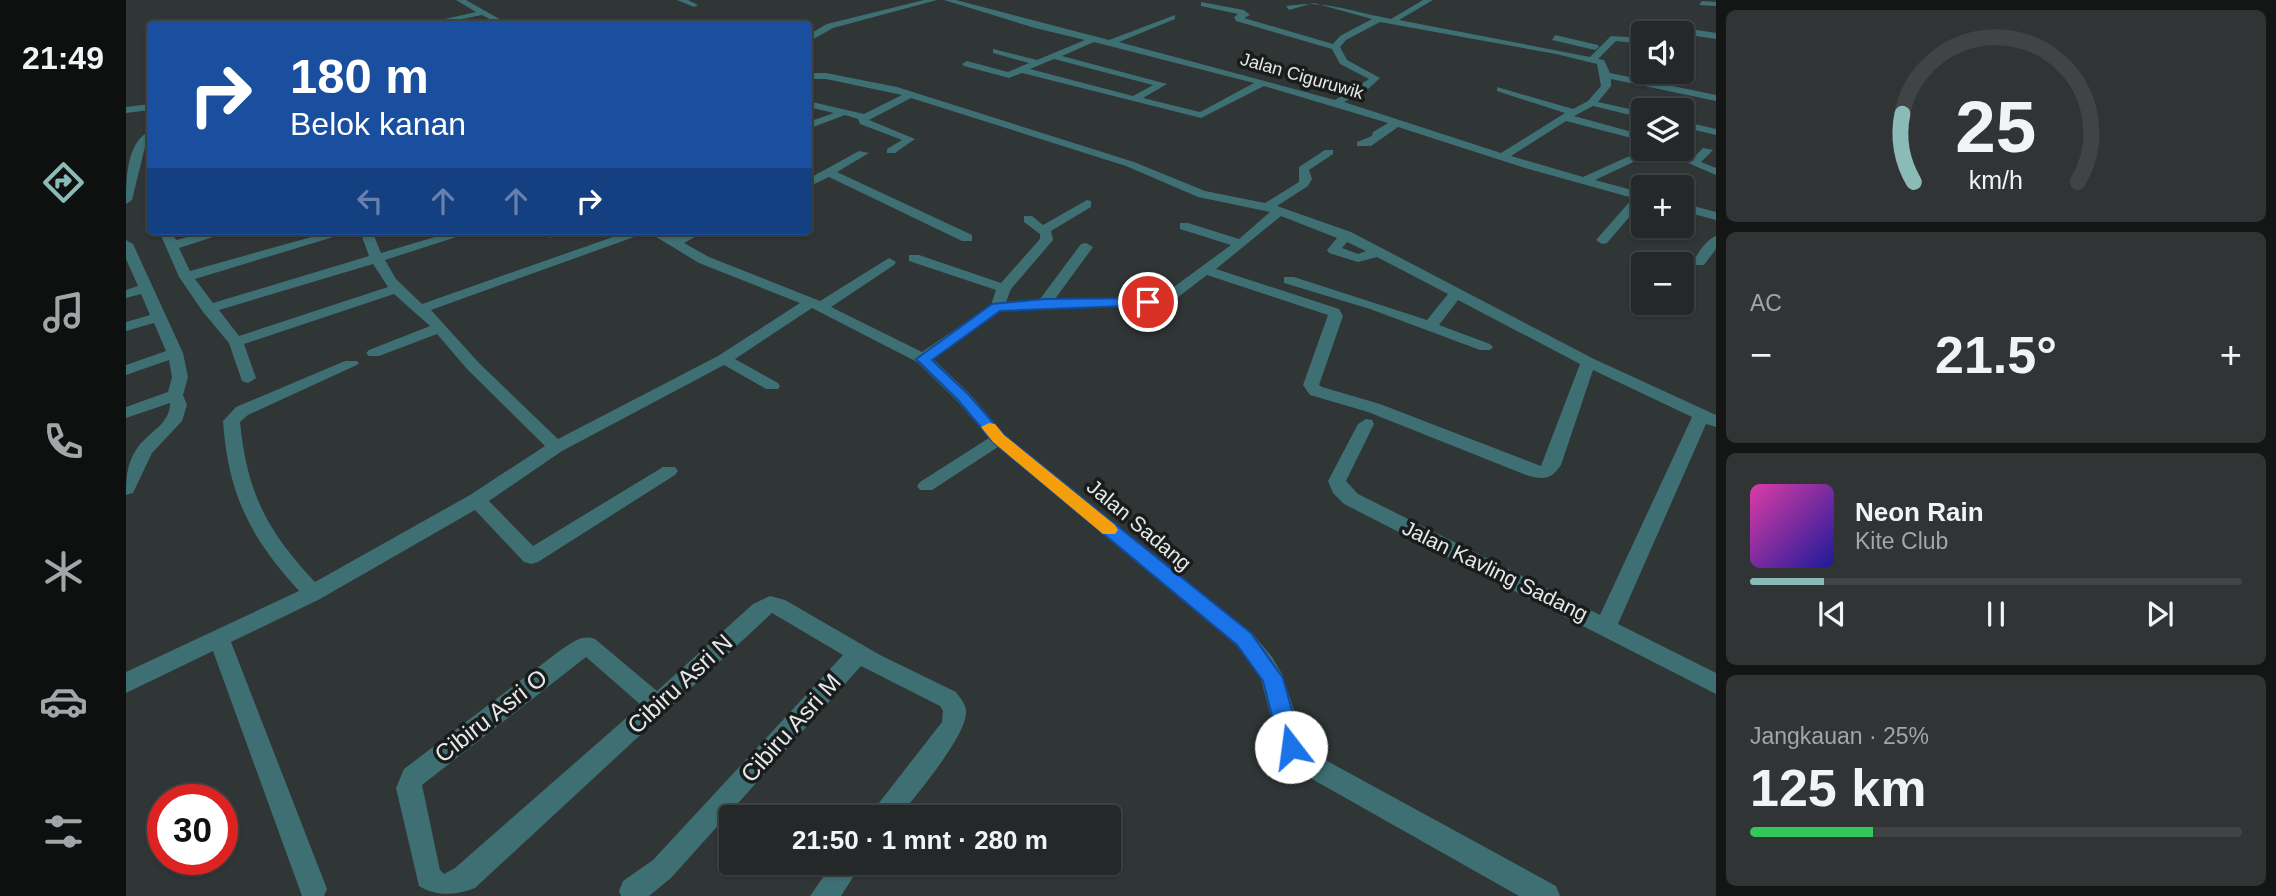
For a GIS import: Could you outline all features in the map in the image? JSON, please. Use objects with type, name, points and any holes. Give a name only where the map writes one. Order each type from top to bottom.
[{"type":"street","points":[[460,0],[494,21]]},
{"type":"street","points":[[681,0],[694,5]]},
{"type":"street","points":[[812,36],[830,26],[933,0]]},
{"type":"street","name":"Jalan Ciguruwik","points":[[948,0],[1336,103],[1503,157],[1631,193]]},
{"type":"street","points":[[1394,22],[1429,0]]},
{"type":"street","points":[[1289,8],[1312,1],[1366,13],[1378,19],[1594,58],[1601,62],[1606,75],[1606,86],[1592,103],[1553,123],[1503,157]]},
{"type":"street","points":[[1702,3],[1716,4]]},
{"type":"street","points":[[1204,4],[1241,12],[1245,15],[1238,17],[1239,19],[1335,47],[1343,62],[1375,78],[1365,87],[1336,103]]},
{"type":"street","points":[[442,21],[481,13]]},
{"type":"street","points":[[1112,42],[1172,17]]},
{"type":"street","points":[[1335,47],[1343,38],[1378,19]]},
{"type":"street","points":[[1694,32],[1716,36]]},
{"type":"street","points":[[967,64],[1007,75],[1056,57],[1096,38]]},
{"type":"street","points":[[1555,38],[1607,47],[1631,46]]},
{"type":"street","points":[[1594,58],[1607,47]]},
{"type":"street","points":[[996,51],[1039,63]]},
{"type":"street","points":[[1056,57],[1162,83],[1134,99]]},
{"type":"street","points":[[1022,70],[1201,116],[1262,83]]},
{"type":"street","points":[[1606,75],[1681,85],[1716,98]]},
{"type":"street","points":[[812,76],[826,76],[910,94],[1130,164],[1202,194],[1273,209],[1346,235],[1588,362],[1709,419],[1606,626]]},
{"type":"street","points":[[1500,89],[1631,134]]},
{"type":"street","points":[[812,105],[864,118],[910,94]]},
{"type":"street","points":[[1592,103],[1631,112]]},
{"type":"street","points":[[126,110],[147,107]]},
{"type":"street","points":[[812,124],[845,112]]},
{"type":"street","points":[[864,118],[864,122],[910,139],[891,151]]},
{"type":"street","points":[[1361,144],[1367,144],[1378,137],[1377,134],[1396,123]]},
{"type":"street","points":[[1553,123],[1600,135]]},
{"type":"street","points":[[1694,127],[1716,132]]},
{"type":"street","points":[[126,200],[140,147],[147,138]]},
{"type":"street","points":[[126,149],[140,147]]},
{"type":"street","points":[[1707,150],[1694,163],[1716,172]]},
{"type":"street","points":[[812,182],[831,174],[863,152]]},
{"type":"street","points":[[923,359],[997,307],[1044,303],[1148,302],[1172,295],[1241,244],[1273,209],[1306,181],[1303,169],[1329,152]]},
{"type":"street","points":[[1584,181],[1631,159]]},
{"type":"street","points":[[831,174],[967,238]]},
{"type":"street","points":[[1301,186],[1320,191]]},
{"type":"street","points":[[1043,230],[1087,204]]},
{"type":"street","points":[[1602,240],[1631,208]]},
{"type":"street","points":[[1694,210],[1716,216]]},
{"type":"street","points":[[997,307],[1004,288],[1047,240],[1043,230],[1028,219]]},
{"type":"street","points":[[1184,226],[1241,244]]},
{"type":"street","points":[[166,235],[187,277],[208,309],[236,342],[248,378]]},
{"type":"street","points":[[170,246],[211,235]]},
{"type":"street","points":[[187,277],[332,235]]},
{"type":"street","points":[[367,235],[376,260],[395,289],[416,306]]},
{"type":"street","points":[[208,309],[456,235]]},
{"type":"street","points":[[556,447],[473,366],[421,309],[631,235]]},
{"type":"street","name":"Jalan Sadang","points":[[660,235],[704,260],[816,305],[923,359],[963,397],[999,439],[1244,639],[1273,678],[1291,747],[1297,758],[1546,896]]},
{"type":"street","points":[[672,243],[691,235]]},
{"type":"street","points":[[1699,262],[1716,240]]},
{"type":"street","points":[[1044,303],[1086,247]]},
{"type":"street","points":[[126,489],[131,466],[174,421],[179,405],[175,395],[180,377],[176,353],[128,251]]},
{"type":"street","points":[[914,258],[1004,288]]},
{"type":"street","points":[[126,682],[313,593],[477,500],[556,447],[724,359],[889,262]]},
{"type":"street","points":[[1205,270],[1334,312],[1336,316],[1311,385],[1316,391],[1374,408],[1532,471],[1546,473],[1552,465],[1588,362]]},
{"type":"street","points":[[1289,280],[1375,306],[1485,347]]},
{"type":"street","points":[[126,294],[146,288]]},
{"type":"street","points":[[236,342],[395,289]]},
{"type":"street","points":[[1429,328],[1455,294]]},
{"type":"street","points":[[126,327],[158,317]]},
{"type":"street","points":[[374,353],[439,328]]},
{"type":"street","points":[[126,370],[176,353]]},
{"type":"street","points":[[724,359],[772,386]]},
{"type":"street","points":[[313,593],[275,553],[244,499],[231,421],[242,411],[352,363]]},
{"type":"street","points":[[126,413],[175,395]]},
{"type":"street","name":"Jalan Kavling Sadang","points":[[1366,424],[1337,481],[1340,489],[1351,499],[1716,684]]},
{"type":"street","points":[[926,486],[999,439]]},
{"type":"street","points":[[477,500],[531,557],[669,471]]},
{"type":"street","name":"Cibiru Asri N","points":[[435,884],[445,888],[465,878],[550,804],[760,610],[770,604],[948,699],[955,709],[953,725],[893,805]]},
{"type":"street","points":[[219,638],[313,889]]},
{"type":"street","name":"Cibiru Asri O","points":[[435,884],[428,877],[408,788],[413,777],[584,645],[657,705]]},
{"type":"street","name":"Cibiru Asri M","points":[[632,891],[662,869],[859,653]]},
{"type":"street","points":[[824,896],[840,875]]},
{"type":"slow traffic","points":[[989,427],[999,439],[1109,530]]},
{"type":"route","points":[[1148,302],[1044,303],[997,307],[923,359],[963,397],[999,439],[1244,639],[1273,678],[1291,747]]}]
